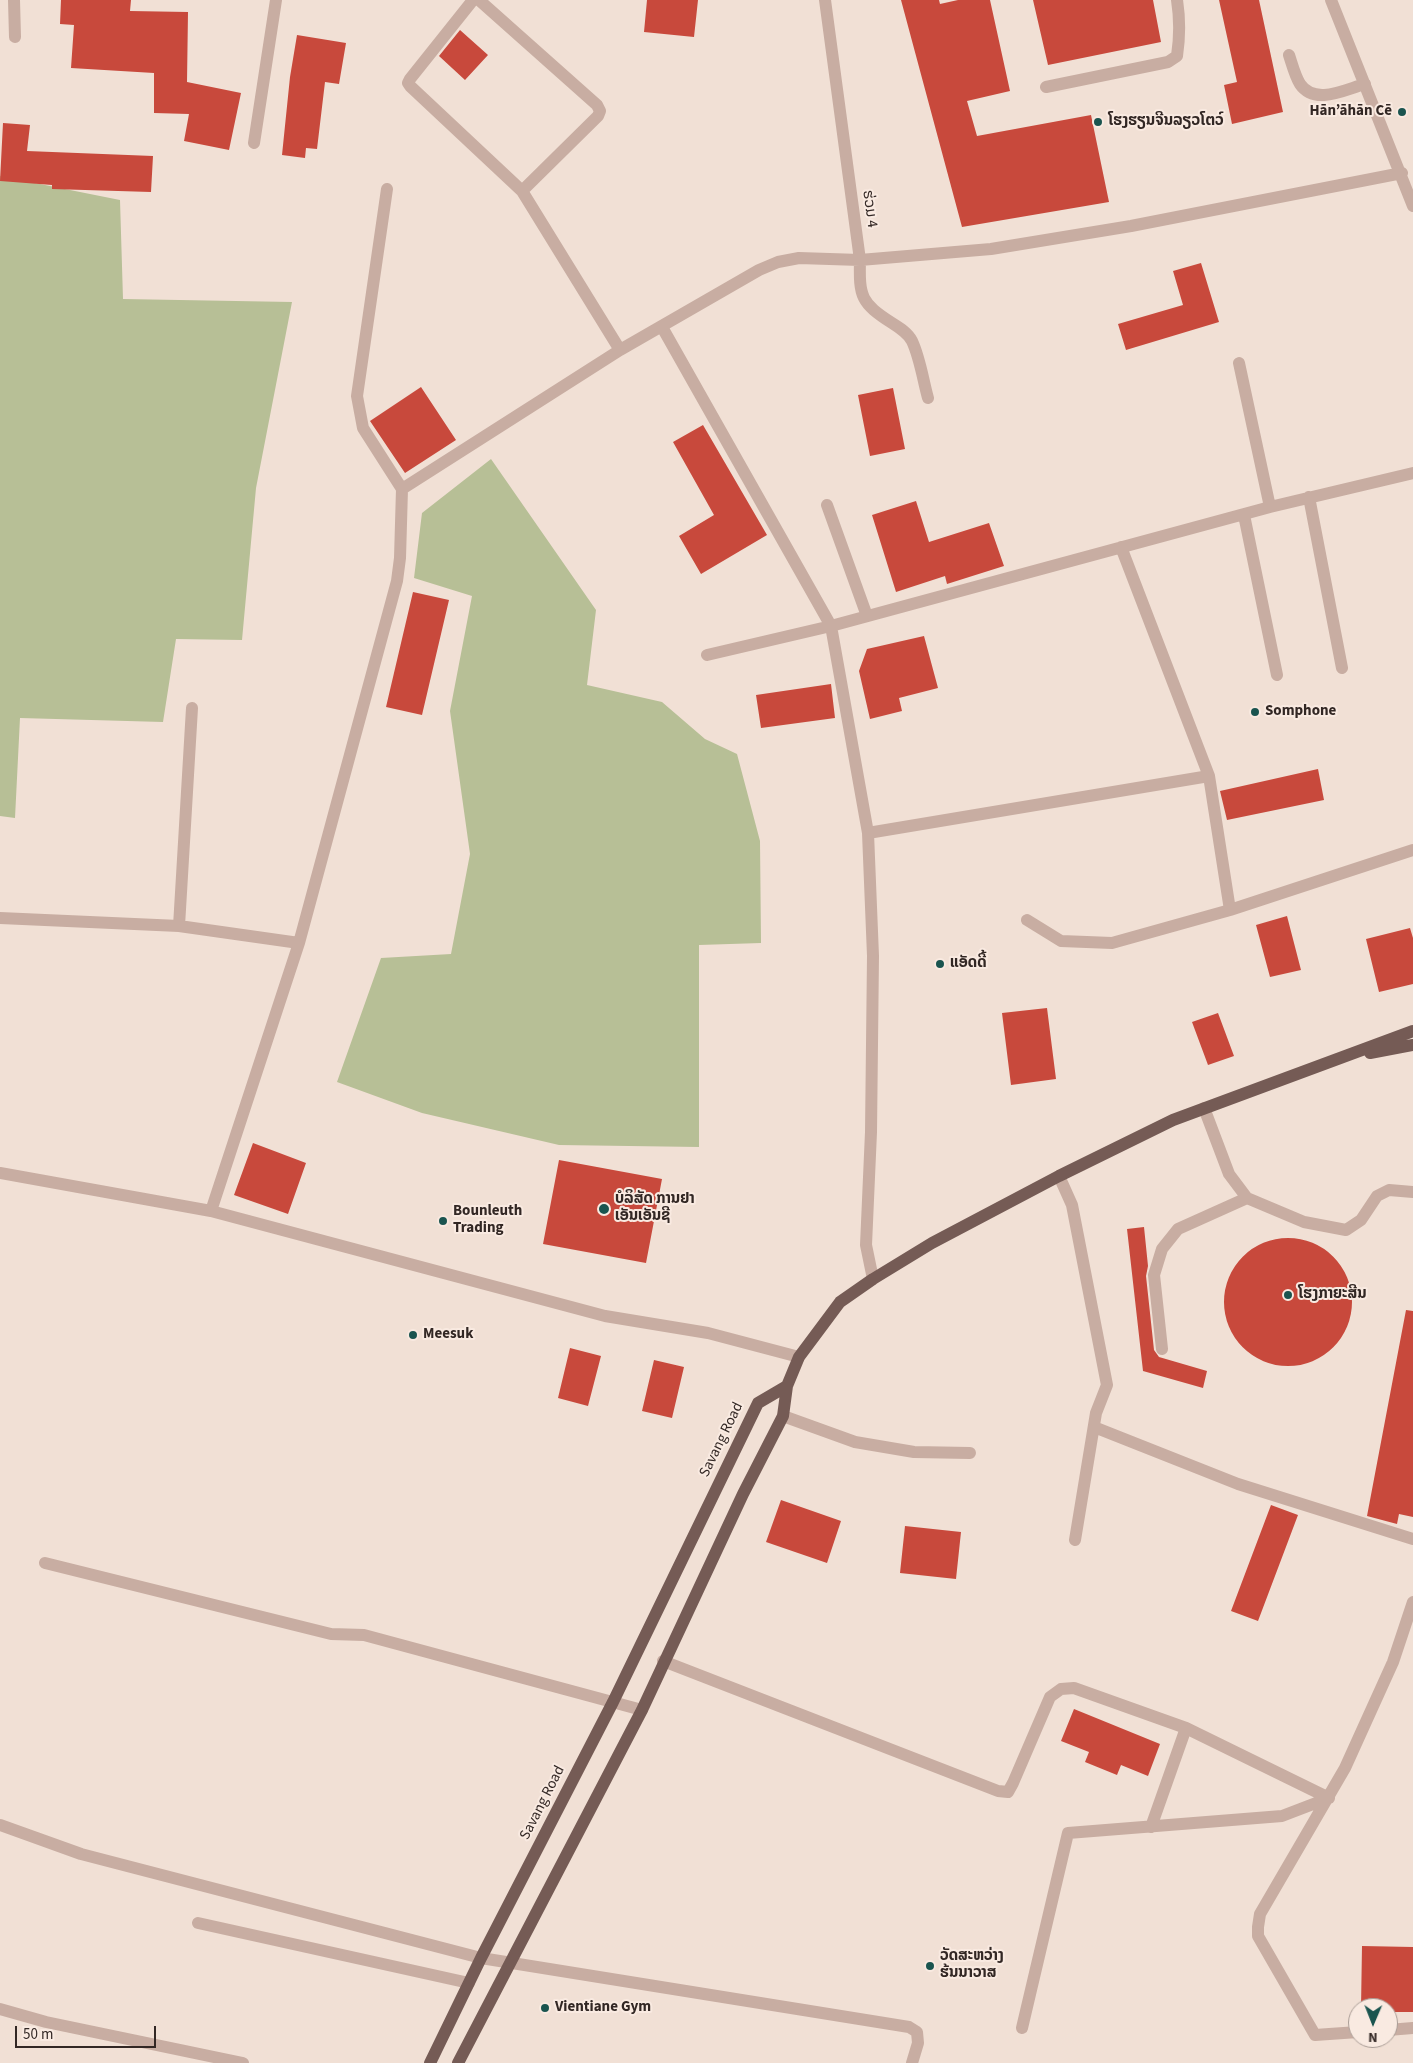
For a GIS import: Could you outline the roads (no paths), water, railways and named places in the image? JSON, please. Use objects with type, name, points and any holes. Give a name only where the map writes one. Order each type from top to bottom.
[{"type":"main road","points":[[458,2063],[642,1710],[663,1661],[743,1494],[784,1416],[787,1386],[798,1357],[840,1302],[873,1278],[932,1243],[1059,1176],[1174,1120],[1413,1031]]},
{"type":"main road","points":[[1331,1061],[1413,1045]]},
{"type":"main road","name":"Savang Road","points":[[430,2063],[481,1958],[613,1702],[758,1402],[787,1386]]},
{"type":"street","points":[[14,0],[15,37]]},
{"type":"street","points":[[254,143],[275,18],[276,0]]},
{"type":"street","points":[[473,0],[408,83],[522,191],[620,350]]},
{"type":"street","points":[[479,0],[598,105],[600,110],[598,116],[522,191]]},
{"type":"street","name":"ຮ່ວມ 4","points":[[825,0],[860,260],[859,286],[865,302],[878,314],[904,330],[912,341],[928,398]]},
{"type":"street","points":[[1046,87],[1168,62],[1177,56],[1179,44],[1180,23],[1177,0]]},
{"type":"street","points":[[1331,0],[1402,173],[1413,206]]},
{"type":"street","points":[[1289,55],[1300,84],[1309,92],[1318,95],[1330,95],[1365,84]]},
{"type":"street","points":[[402,490],[620,350],[760,270],[778,262],[800,258],[860,260],[992,249],[1131,226],[1402,173]]},
{"type":"street","points":[[211,1211],[299,943],[397,581],[400,558],[402,490],[363,428],[357,396],[387,189]]},
{"type":"street","points":[[662,327],[831,626],[868,834],[873,956],[871,1132],[866,1245],[873,1278]]},
{"type":"street","points":[[1239,363],[1270,507]]},
{"type":"street","points":[[707,655],[831,626],[1270,507],[1413,473]]},
{"type":"street","points":[[1309,497],[1342,668]]},
{"type":"street","points":[[828,505],[867,616]]},
{"type":"street","points":[[1244,514],[1277,676]]},
{"type":"street","points":[[1122,547],[1209,776],[1230,910]]},
{"type":"street","points":[[179,926],[192,708]]},
{"type":"street","points":[[868,834],[1209,776]]},
{"type":"street","points":[[1027,920],[1061,941],[1112,943],[1230,910],[1413,850]]},
{"type":"street","points":[[0,918],[179,926],[299,943]]},
{"type":"street","points":[[1204,1108],[1229,1174],[1247,1198],[1304,1222],[1346,1230],[1360,1220],[1377,1196],[1389,1190],[1413,1192]]},
{"type":"street","points":[[0,1174],[211,1211],[605,1316],[708,1333],[798,1357]]},
{"type":"street","points":[[1059,1176],[1072,1205],[1107,1384],[1096,1413],[1075,1540]]},
{"type":"street","points":[[1162,1349],[1154,1275],[1162,1250],[1178,1229],[1247,1198]]},
{"type":"street","points":[[784,1416],[855,1442],[914,1452],[970,1453]]},
{"type":"street","points":[[1094,1426],[1238,1484],[1413,1540]]},
{"type":"street","points":[[45,1563],[331,1634],[364,1636],[642,1710]]},
{"type":"street","points":[[1348,2033],[1315,2036],[1258,1936],[1258,1927],[1260,1914],[1345,1768],[1393,1662],[1413,1602]]},
{"type":"street","points":[[663,1661],[998,1791],[1008,1792],[1013,1784],[1050,1697],[1061,1689],[1074,1688],[1186,1728],[1329,1798]]},
{"type":"street","points":[[1151,1826],[1186,1728]]},
{"type":"street","points":[[1022,2028],[1068,1833],[1282,1816],[1329,1798]]},
{"type":"street","points":[[0,1825],[81,1854],[481,1958],[909,2027],[917,2032],[918,2043],[912,2063]]},
{"type":"street","points":[[198,1923],[469,1983]]},
{"type":"street","points":[[0,2010],[46,2022],[243,2063]]},
{"type":"street","points":[[1398,2029],[1413,2028]]},
{"type":"place","name":"Hān’āhān Cē","points":[[1402,112]]},
{"type":"place","name":"ໂຮງຮຽນຈີນລຽວໂຕວ໌","points":[[1098,122]]},
{"type":"place","name":"Somphone","points":[[1255,712]]},
{"type":"place","name":"ແອັດດີ້","points":[[940,964]]},
{"type":"place","name":"ບໍລິສັດ ການຢາ ເອັນເອັນຊີ","points":[[604,1209]]},
{"type":"place","name":"Bounleuth Trading","points":[[443,1221]]},
{"type":"place","name":"ໂຮງກາຍະສີນ","points":[[1288,1295]]},
{"type":"place","name":"Meesuk","points":[[413,1335]]},
{"type":"place","name":"ວັດສະຫວ່າງ ຮ້ນນາວາສ","points":[[930,1966]]},
{"type":"place","name":"Vientiane Gym","points":[[545,2008]]}]
